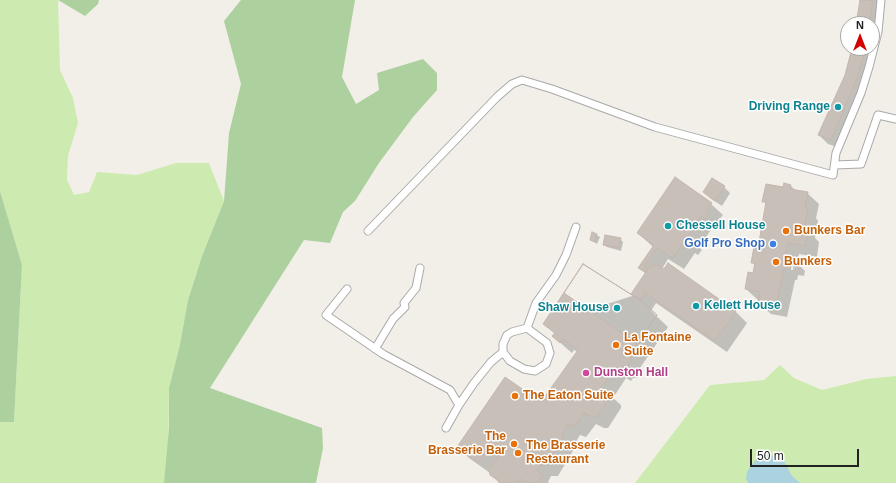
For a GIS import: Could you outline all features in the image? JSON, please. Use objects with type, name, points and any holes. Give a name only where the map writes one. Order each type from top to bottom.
[{"type":"lane","points":[[368,230],[497,97],[512,84],[522,80],[552,89],[655,127],[833,175],[836,153],[861,93],[869,67],[878,32],[881,0]]},
{"type":"lane","points":[[834,166],[861,164],[878,115],[896,119]]},
{"type":"lane","points":[[527,328],[536,303],[556,275],[566,255],[576,227]]},
{"type":"lane","points":[[375,348],[393,319],[405,307],[404,303],[416,288],[420,268]]},
{"type":"lane","points":[[347,288],[326,315],[375,348],[450,390],[459,405]]},
{"type":"lane","points":[[527,328],[547,343],[550,353],[546,364],[535,370],[524,369],[510,361],[503,352],[503,344],[507,335],[527,328]]},
{"type":"lane","points":[[446,428],[474,383],[491,362],[503,352]]},
{"type":"green space","points":[[0,0],[58,0],[60,70],[73,98],[78,123],[68,156],[67,180],[74,195],[89,192],[97,172],[137,175],[176,163],[209,163],[224,201],[202,256],[188,300],[180,344],[169,388],[168,483],[0,483],[0,422],[14,421],[22,265],[0,191]]},
{"type":"green space","points":[[58,0],[99,0],[98,4],[85,16]]},
{"type":"green space","points":[[241,0],[355,0],[342,77],[356,104],[379,90],[377,73],[423,59],[437,73],[437,90],[413,117],[379,163],[355,201],[343,212],[330,243],[304,240],[210,388],[322,428],[323,448],[316,483],[164,483],[169,428],[169,388],[180,344],[188,300],[202,256],[224,201],[229,133],[241,84],[224,21]]},
{"type":"green space","points":[[0,191],[22,265],[14,422],[0,422]]},
{"type":"green space","points":[[780,365],[794,378],[822,390],[866,379],[896,376],[896,483],[635,483],[710,385],[764,380]]},
{"type":"water","points":[[767,454],[784,461],[792,476],[800,483],[748,483],[746,478],[747,472],[754,462],[763,455]]},
{"type":"building","points":[[860,0],[873,0],[870,16],[857,16]]},
{"type":"building","name":"Driving Range","points":[[850,56],[864,56],[857,79],[831,140],[818,135],[845,75]]},
{"type":"building","name":"Chessell House","points":[[675,177],[712,203],[707,209],[710,212],[705,219],[701,216],[688,236],[691,238],[686,245],[683,243],[673,258],[657,248],[644,266],[648,269],[645,272],[638,268],[654,245],[637,233]]},
{"type":"building","points":[[712,178],[725,186],[715,201],[703,192]]},
{"type":"building","name":"Golf Pro Shop","points":[[784,183],[791,185],[790,189],[808,192],[805,208],[808,208],[804,229],[808,230],[805,246],[788,243],[786,253],[788,253],[788,258],[794,259],[793,265],[787,264],[786,269],[784,269],[776,306],[758,303],[760,292],[745,289],[748,272],[753,273],[755,263],[751,263],[754,247],[758,248],[766,202],[762,202],[766,184],[783,187]]},
{"type":"building","points":[[592,232],[597,234],[595,242],[590,240]]},
{"type":"building","points":[[605,235],[621,238],[619,248],[603,245]]},
{"type":"building","name":"Kellett House","points":[[668,263],[736,311],[715,341],[645,293],[640,300],[631,294],[650,266],[657,265],[664,269]]},
{"type":"building","name":"Dunston Hall","points":[[583,264],[640,300],[657,315],[629,356],[631,361],[626,367],[621,367],[619,370],[615,368],[601,388],[610,393],[610,397],[597,417],[592,417],[584,413],[574,427],[568,424],[563,433],[563,438],[546,465],[540,465],[537,471],[543,475],[538,483],[527,483],[520,479],[516,483],[502,483],[490,475],[489,470],[499,455],[489,449],[478,463],[457,447],[505,377],[541,402],[578,350],[563,339],[560,343],[552,336],[555,333],[543,324]]},
{"type":"building","name":"Shaw House","points":[[583,264],[640,300],[657,315],[637,344],[564,293]]},
{"type":"place","name":"Driving Range","points":[[838,107]]},
{"type":"place","name":"Chessell House","points":[[668,226]]},
{"type":"place","name":"Bunkers Bar","points":[[786,231]]},
{"type":"place","name":"Golf Pro Shop","points":[[773,244]]},
{"type":"place","name":"Bunkers","points":[[776,262]]},
{"type":"place","name":"Kellett House","points":[[696,306]]},
{"type":"place","name":"Shaw House","points":[[617,308]]},
{"type":"place","name":"La Fontaine Suite","points":[[616,345]]},
{"type":"place","name":"Dunston Hall","points":[[586,373]]},
{"type":"place","name":"The Eaton Suite","points":[[515,396]]},
{"type":"place","name":"The Brasserie Bar","points":[[514,444]]},
{"type":"place","name":"The Brasserie Restaurant","points":[[518,453]]}]
